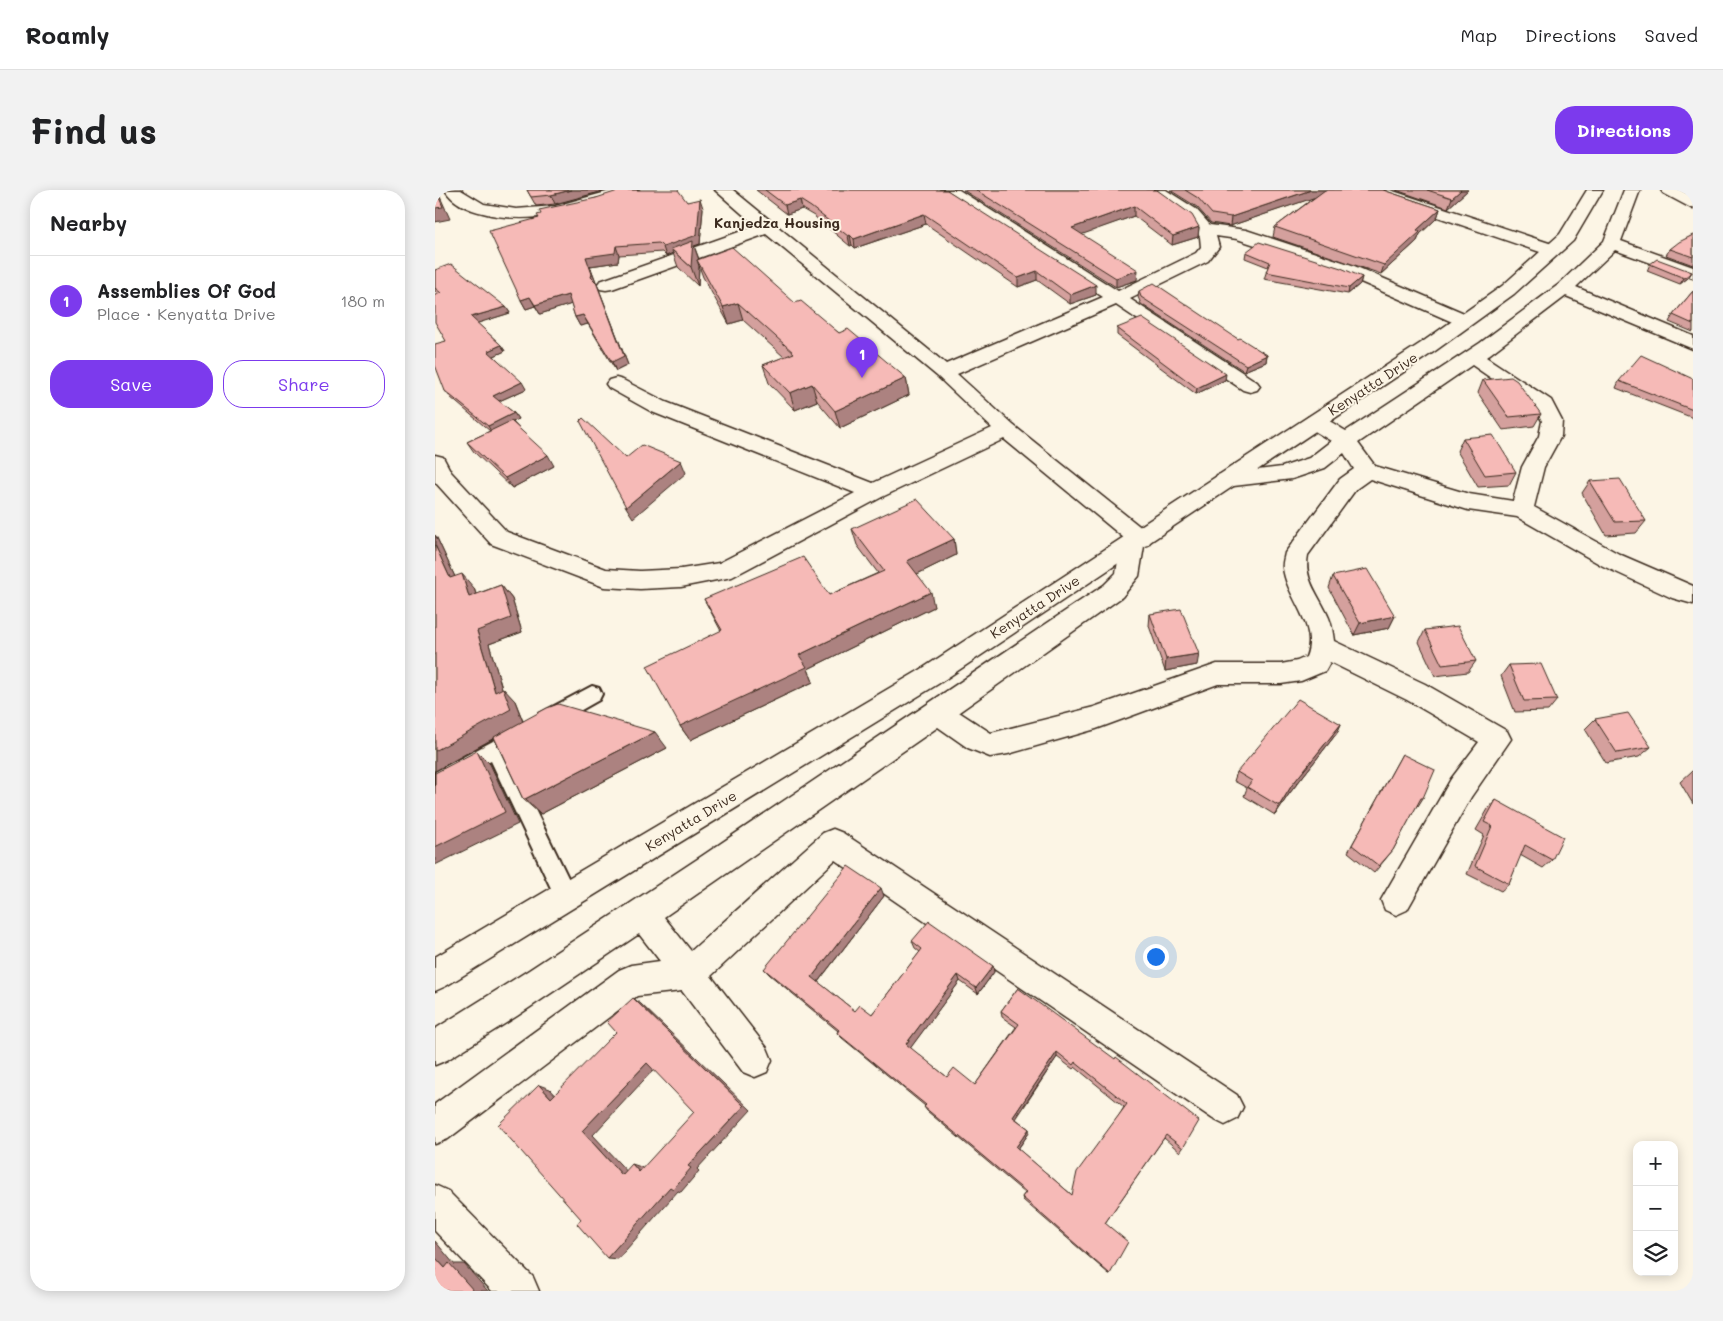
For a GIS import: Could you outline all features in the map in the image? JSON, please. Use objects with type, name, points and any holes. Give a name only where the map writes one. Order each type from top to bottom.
[{"type":"street","points":[[453,190],[477,207],[523,215],[542,214],[631,190]]},
{"type":"street","points":[[435,1048],[503,1007],[643,914],[939,713],[1113,591],[1127,576],[1136,541],[1006,430],[944,372],[723,190]]},
{"type":"street","points":[[948,190],[1250,386]]},
{"type":"street","points":[[944,372],[1117,298],[1202,257],[1210,247],[1209,236],[1201,222],[1155,190]]},
{"type":"street","points":[[1374,190],[1553,250]]},
{"type":"street","name":"Kenyatta Drive","points":[[435,975],[929,677],[1428,347],[1508,290],[1567,237],[1595,190]]},
{"type":"street","points":[[1225,480],[1284,474],[1317,463],[1346,441],[1473,357],[1565,289],[1612,243],[1633,190]]},
{"type":"street","points":[[1669,190],[1693,204]]},
{"type":"street","points":[[606,284],[768,228]]},
{"type":"street","points":[[1205,228],[1240,234],[1346,269],[1464,320]]},
{"type":"street","points":[[1612,243],[1693,273]]},
{"type":"street","points":[[1565,289],[1693,343]]},
{"type":"street","points":[[1473,357],[1544,405],[1552,420],[1550,436],[1533,467],[1522,510]]},
{"type":"street","points":[[616,384],[659,407],[874,492]]},
{"type":"street","points":[[1315,422],[1346,441],[1367,471],[1469,502],[1522,510],[1611,560],[1681,592],[1693,595]]},
{"type":"street","points":[[435,462],[442,476],[499,538],[604,578],[640,580],[681,578],[724,571],[874,492],[1006,430]]},
{"type":"street","points":[[939,713],[978,740],[990,745],[1008,742],[1096,718],[1217,674],[1251,672],[1281,674],[1301,671],[1316,664],[1323,647],[1317,619],[1300,585],[1294,567],[1297,553],[1348,484],[1367,471]]},
{"type":"street","points":[[1323,647],[1415,692],[1497,739],[1461,788],[1396,900]]},
{"type":"street","points":[[435,1126],[631,981],[689,974],[833,842],[1225,1107]]},
{"type":"street","points":[[643,914],[755,1060]]},
{"type":"street","points":[[435,1204],[519,1291]]},
{"type":"lane","points":[[435,782],[592,694]]},
{"type":"lane","points":[[495,749],[566,896]]},
{"type":"building","points":[[436,190],[443,207],[435,208]]},
{"type":"building","points":[[527,190],[571,190],[531,197]]},
{"type":"building","points":[[621,190],[678,190],[687,202],[700,199],[697,235],[663,247],[659,243],[616,246],[615,253],[586,257],[592,274],[591,277],[596,282],[624,356],[612,362],[583,315],[575,317],[568,295],[535,305],[530,297],[521,300],[489,231],[539,218],[537,215],[541,214],[539,210],[596,198]]},
{"type":"building","points":[[765,190],[947,190],[1096,285],[1070,295],[1037,271],[1018,278],[924,214],[854,239],[800,200],[785,205]]},
{"type":"building","points":[[976,190],[1157,190],[1192,215],[1199,227],[1173,236],[1134,206],[1072,228],[1138,270],[1116,278]]},
{"type":"building","points":[[1185,190],[1311,190],[1231,217],[1212,214],[1198,198]]},
{"type":"building","points":[[1325,190],[1383,190],[1440,209],[1417,230],[1420,232],[1384,265],[1275,227]]},
{"type":"building","points":[[1427,190],[1461,190],[1452,198]]},
{"type":"building","points":[[1693,235],[1693,257],[1670,249],[1679,242]]},
{"type":"building","points":[[693,241],[691,267],[671,249]]},
{"type":"building","points":[[1259,242],[1341,268],[1362,277],[1349,288],[1266,272],[1270,262],[1246,252]]},
{"type":"building","points":[[732,247],[795,303],[801,301],[839,333],[848,329],[906,378],[835,411],[812,384],[790,393],[763,365],[794,353],[738,303],[723,307],[697,260]]},
{"type":"building","points":[[1657,259],[1692,272],[1684,278],[1650,264]]},
{"type":"building","points":[[451,264],[506,307],[471,317],[501,345],[488,351],[522,382],[493,396],[514,413],[488,426],[445,391],[435,365],[435,344],[446,341],[435,322],[435,295],[441,293],[435,288],[435,270]]},
{"type":"building","points":[[1154,283],[1238,339],[1240,338],[1267,355],[1246,365],[1141,297],[1139,291]]},
{"type":"building","points":[[1693,291],[1693,324],[1673,315]]},
{"type":"building","points":[[1142,318],[1226,374],[1197,388],[1117,328]]},
{"type":"building","points":[[1641,355],[1693,379],[1693,410],[1619,381]]},
{"type":"building","points":[[1511,377],[1517,381],[1541,414],[1509,417],[1483,380]]},
{"type":"building","points":[[583,418],[626,458],[642,445],[681,461],[626,507],[580,421]]},
{"type":"building","points":[[511,421],[548,455],[505,478],[467,442]]},
{"type":"building","points":[[1493,435],[1516,472],[1485,475],[1463,438]]},
{"type":"building","points":[[1620,479],[1646,521],[1615,522],[1590,481]]},
{"type":"building","points":[[917,499],[954,539],[907,561],[931,592],[799,655],[807,667],[680,726],[647,666],[722,630],[704,599],[803,557],[829,595],[884,571],[852,529]]},
{"type":"building","points":[[435,545],[450,578],[462,574],[469,597],[501,585],[511,618],[477,631],[495,692],[503,688],[511,709],[435,751]]},
{"type":"building","points":[[1367,569],[1395,616],[1360,623],[1333,576]]},
{"type":"building","points":[[1181,609],[1199,654],[1166,659],[1150,614]]},
{"type":"building","points":[[1458,626],[1476,661],[1442,665],[1425,630]]},
{"type":"building","points":[[1541,664],[1557,700],[1524,701],[1509,665]]},
{"type":"building","points":[[1298,699],[1341,724],[1292,785],[1279,806],[1247,787],[1252,781],[1237,772]]},
{"type":"building","points":[[558,704],[655,732],[523,799],[494,737]]},
{"type":"building","points":[[1628,713],[1651,747],[1617,753],[1595,719]]},
{"type":"building","points":[[477,751],[505,812],[435,847],[435,773]]},
{"type":"building","points":[[1402,754],[1435,770],[1423,798],[1421,798],[1393,850],[1379,866],[1352,845]]},
{"type":"building","points":[[1496,800],[1563,837],[1552,860],[1525,845],[1509,884],[1475,866],[1492,826],[1484,822]]},
{"type":"building","points":[[848,866],[881,888],[812,977],[855,1011],[860,1005],[872,1014],[922,949],[912,941],[929,921],[993,966],[976,988],[958,975],[906,1044],[947,1077],[954,1068],[975,1085],[1019,1024],[1001,1011],[1018,988],[1115,1059],[1116,1057],[1199,1121],[1183,1148],[1166,1135],[1105,1223],[1128,1242],[1110,1274],[1022,1197],[1026,1192],[924,1107],[926,1105],[837,1033],[839,1030],[764,969]],"holes":[[[1057,1052],[1073,1065],[1075,1062],[1127,1104],[1077,1172],[1072,1195],[1016,1147],[1029,1129],[1013,1117]]]},
{"type":"building","points":[[633,998],[744,1106],[688,1166],[691,1168],[673,1189],[670,1187],[607,1258],[577,1224],[581,1219],[498,1125],[539,1085],[551,1098],[616,1032],[607,1022]],"holes":[[[647,1063],[694,1112],[639,1172],[632,1164],[622,1175],[582,1131]]]},
{"type":"building","points":[[435,1257],[445,1268],[449,1263],[474,1291],[435,1291]]},
{"type":"place","name":"Assemblies Of God","points":[[862,378]]},
{"type":"district","name":"Kanjedza Housing","points":[[777,223]]}]
